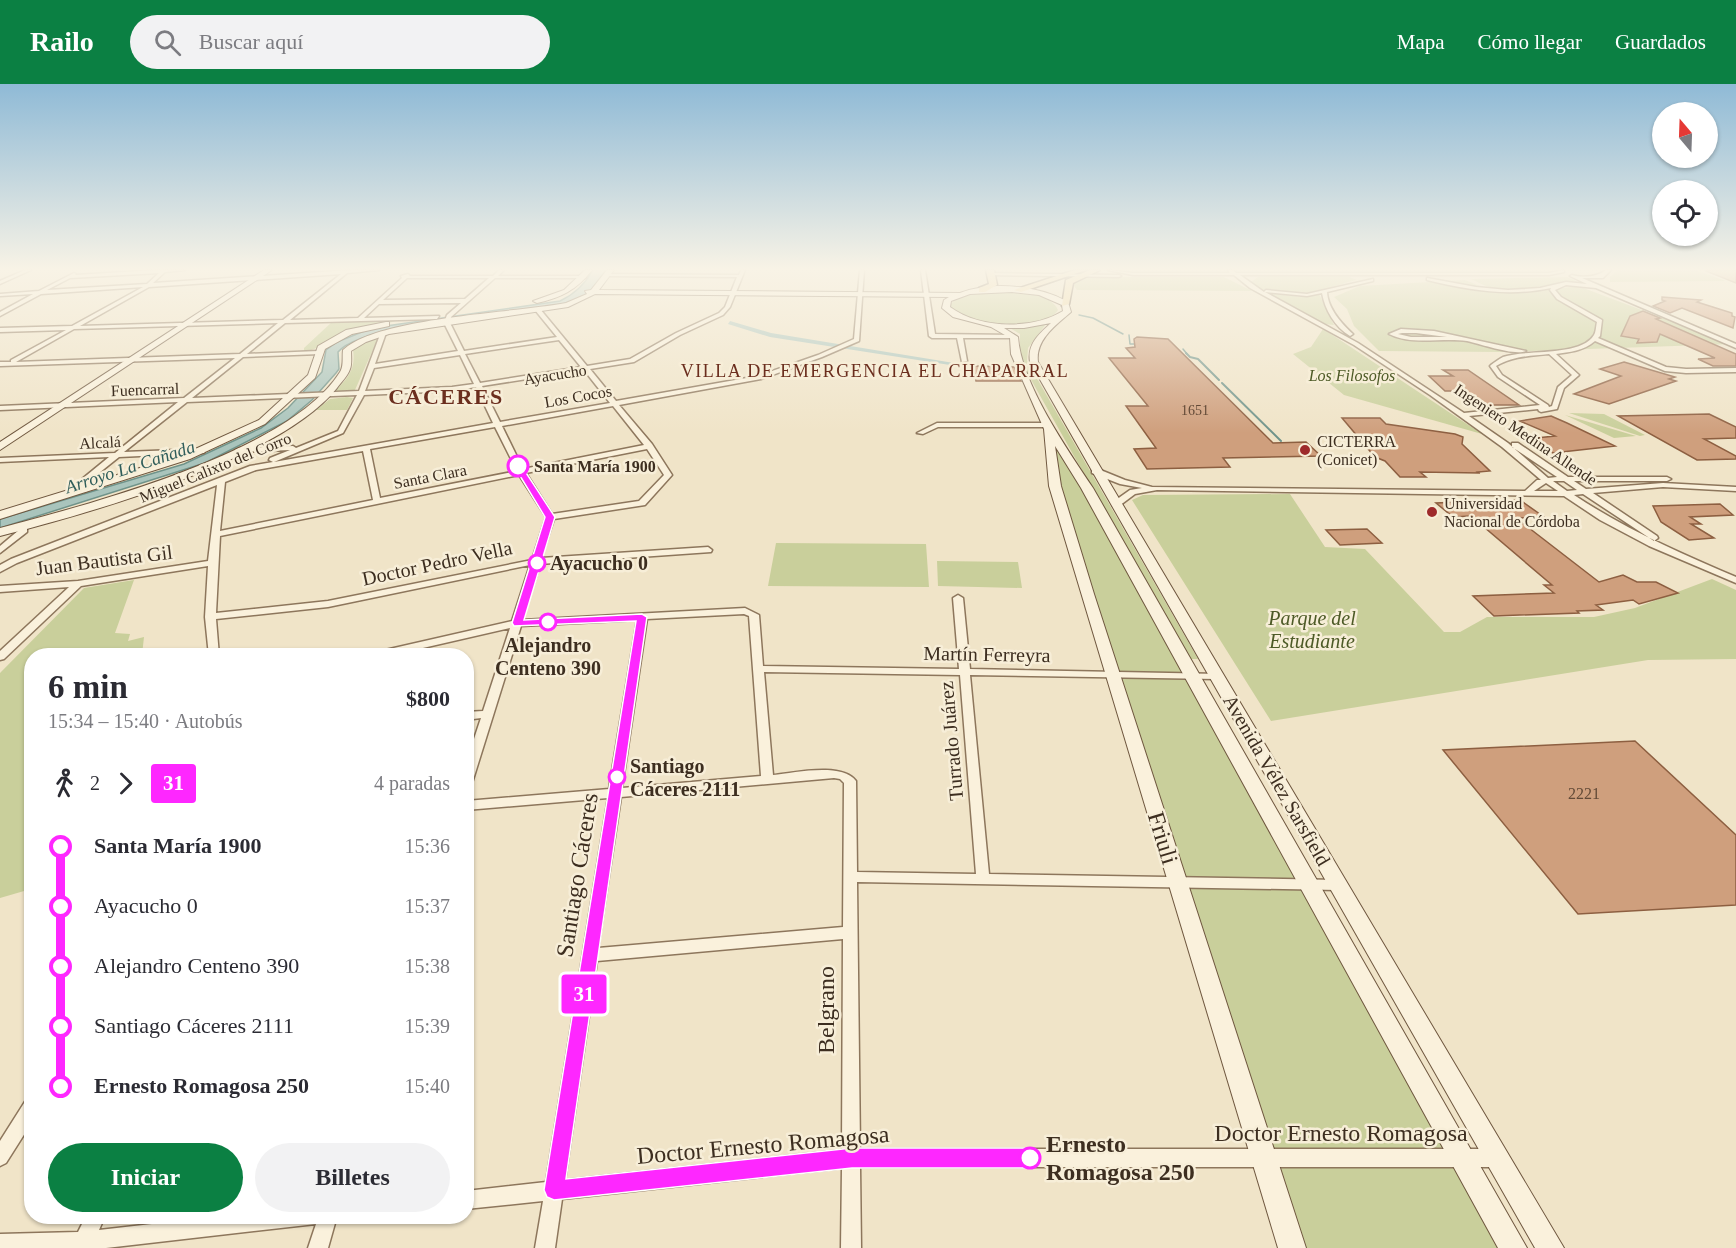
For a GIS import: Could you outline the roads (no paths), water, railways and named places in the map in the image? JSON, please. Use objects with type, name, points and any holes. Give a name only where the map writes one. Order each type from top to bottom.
[{"type":"main road","points":[[0,447],[186,324]]},
{"type":"main road","points":[[0,515],[85,490],[201,451],[262,422],[294,396],[315,372],[318,352],[330,341],[349,332],[402,324]]},
{"type":"main road","points":[[0,532],[162,482],[287,428],[345,373],[347,350],[360,341],[419,324]]},
{"type":"main road","points":[[993,324],[1014,336]]},
{"type":"main road","points":[[1003,324],[1031,324]]},
{"type":"main road","name":"Avenida Vélez Sarsfield","points":[[1054,324],[1036,343],[1032,359],[1095,471],[1550,1248]]},
{"type":"main road","name":"Avenida Vélez Sarsfield","points":[[1014,336],[1016,354],[1047,425],[1087,488],[1513,1248]]},
{"type":"main road","name":"Friuli","points":[[1047,425],[1055,486],[1292,1248]]},
{"type":"street","points":[[0,369],[80,324]]},
{"type":"street","points":[[0,330],[177,324]]},
{"type":"street","points":[[85,490],[80,487],[80,484],[281,324]]},
{"type":"street","points":[[449,324],[521,472],[550,517],[474,759]]},
{"type":"street","points":[[550,324],[649,446],[668,475],[646,500],[635,505],[550,517]]},
{"type":"street","name":"Ayacucho","points":[[294,396],[478,387],[632,362],[699,324]]},
{"type":"street","name":"Los Cocos","points":[[253,468],[752,380],[842,347],[858,337],[859,324]]},
{"type":"street","points":[[930,324],[932,336],[1014,336]]},
{"type":"street","name":"Ingeniero Medina Allende","points":[[1321,324],[1356,344],[1658,540],[1736,578]]},
{"type":"street","points":[[1463,339],[1411,339],[1392,334],[1395,331],[1412,330],[1463,339],[1507,349],[1551,353],[1581,348],[1595,339],[1599,324]]},
{"type":"street","points":[[1684,324],[1736,346]]},
{"type":"street","points":[[1699,324],[1736,339]]},
{"type":"street","points":[[1326,327],[1341,326]]},
{"type":"street","name":"Ingeniero Medina Allende","points":[[1341,326],[1468,416],[1505,444],[1546,480],[1603,518],[1652,544],[1736,578]]},
{"type":"street","name":"Miguel Calixto del Corro","points":[[0,569],[14,561],[221,482],[341,432],[361,394],[383,333]]},
{"type":"street","points":[[960,337],[964,361]]},
{"type":"street","points":[[372,366],[561,338]]},
{"type":"street","points":[[1595,339],[1665,369],[1736,370]]},
{"type":"street","points":[[0,364],[318,352]]},
{"type":"street","points":[[1535,352],[1502,360],[1496,363],[1493,369],[1548,408]]},
{"type":"street","points":[[1468,416],[1548,408],[1557,405],[1561,387],[1576,375],[1551,353]]},
{"type":"street","name":"Fuencarral","points":[[0,408],[294,396]]},
{"type":"street","points":[[921,433],[937,425],[1047,425]]},
{"type":"street","name":"Santa Clara","points":[[217,534],[649,446]]},
{"type":"street","points":[[239,450],[301,448]]},
{"type":"street","points":[[366,448],[377,502]]},
{"type":"street","name":"Alcalá","points":[[0,460],[201,451]]},
{"type":"street","points":[[1095,471],[1123,482],[1157,488],[1526,494],[1566,494],[1663,485],[1736,489]]},
{"type":"street","points":[[1526,494],[1540,482],[1564,478],[1646,478],[1736,483]]},
{"type":"street","points":[[213,648],[210,617],[212,563],[221,482]]},
{"type":"street","points":[[1116,504],[1133,492],[1157,488]]},
{"type":"street","points":[[0,550],[24,530],[21,527]]},
{"type":"street","name":"Doctor Pedro Vella","points":[[210,617],[328,604],[538,561],[708,550]]},
{"type":"street","name":"Juan Bautista Gil","points":[[0,589],[78,584],[212,563]]},
{"type":"street","points":[[0,657],[78,584]]},
{"type":"street","name":"Turrado Juárez","points":[[958,598],[983,879]]},
{"type":"street","points":[[407,648],[518,623],[745,611],[754,615],[767,779],[474,805]]},
{"type":"street","name":"Santiago Cáceres","points":[[545,1248],[642,617]]},
{"type":"street","name":"Martín Ferreyra","points":[[758,669],[1216,676]]},
{"type":"street","points":[[474,715],[489,714]]},
{"type":"street","name":"Belgrano","points":[[767,779],[834,774],[844,776],[850,781],[852,788],[851,1248]]},
{"type":"street","points":[[851,877],[1338,885]]},
{"type":"street","points":[[590,955],[851,932]]},
{"type":"street","points":[[0,1158],[24,1119]]},
{"type":"street","name":"Doctor Ernesto Romagosa","points":[[474,1199],[852,1158],[1498,1158]]},
{"type":"street","points":[[83,1241],[92,1224]]},
{"type":"street","points":[[0,1244],[83,1241],[240,1224]]},
{"type":"street","points":[[318,1248],[326,1224]]},
{"type":"water","points":[[420,324],[354,341],[338,352],[339,369],[336,373],[312,400],[287,421],[205,463],[0,528],[0,519],[184,464],[261,428],[288,408],[322,372],[326,350],[337,342],[372,328]]},
{"type":"waterway","points":[[734,324],[770,335],[841,347]]},
{"type":"waterway","points":[[1105,324],[1123,334]]},
{"type":"waterway","points":[[1129,335],[1130,344],[1138,344]]},
{"type":"waterway","points":[[843,347],[950,363]]},
{"type":"waterway","points":[[1183,349],[1187,354]]},
{"type":"waterway","points":[[1187,354],[1198,359],[1219,380]]},
{"type":"waterway","points":[[1222,383],[1281,441]]},
{"type":"place","name":"CICTERRA (Conicet)","points":[[1305,450]]},
{"type":"place","name":"Santa María 1900","points":[[518,466]]},
{"type":"place","name":"Universidad Nacional de Córdoba","points":[[1432,512]]},
{"type":"place","name":"Ayacucho 0","points":[[537,563]]},
{"type":"place","name":"Alejandro Centeno 390","points":[[548,622]]},
{"type":"place","name":"Santiago Cáceres 2111","points":[[617,777]]},
{"type":"place","name":"Ernesto Romagosa 250","points":[[1030,1158]]},
{"type":"district","name":"VILLA DE EMERGENCIA EL CHAPARRAL","points":[[875,371]]},
{"type":"district","name":"CÁCERES","points":[[446,396]]},
{"type":"park label","name":"Los Filosofos","points":[[1352,375]]},
{"type":"park label","name":"Parque del Estudiante","points":[[1312,630]]},
{"type":"water label","name":"Arroyo La Cañada","points":[[130,467]]}]
